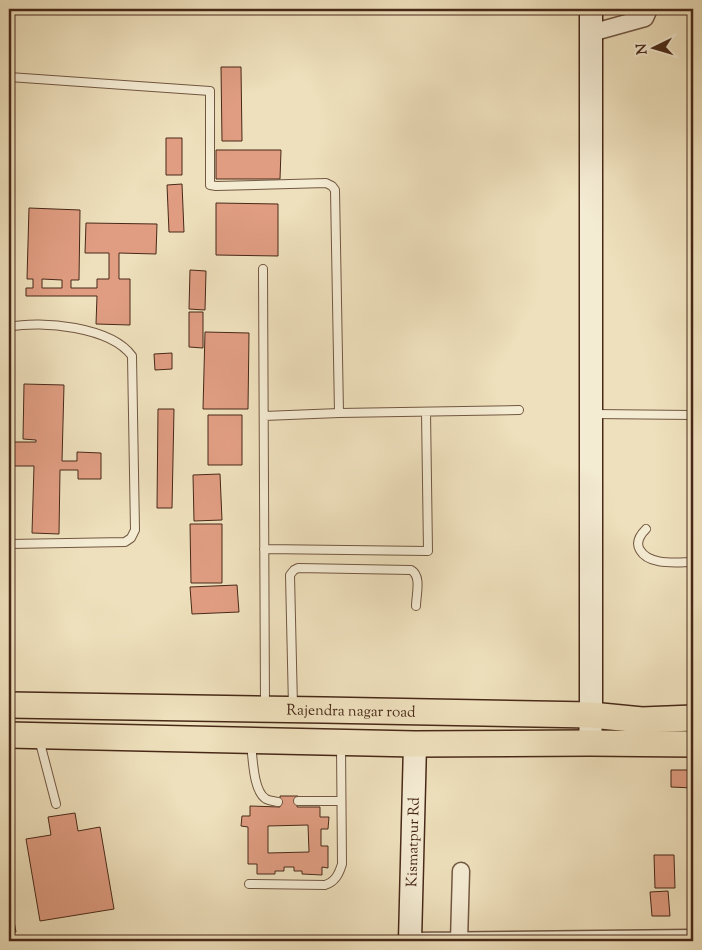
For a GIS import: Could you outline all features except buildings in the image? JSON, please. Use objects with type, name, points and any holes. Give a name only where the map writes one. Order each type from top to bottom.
[{"type":"main road","name":"Rajendra nagar road","points":[[9,705],[591,715],[642,720],[693,718]]},
{"type":"main road","points":[[37,706],[38,735]]},
{"type":"main road","points":[[9,735],[415,744],[693,744]]},
{"type":"street","points":[[590,743],[591,9]]},
{"type":"street","points":[[591,34],[644,18],[649,9]]},
{"type":"street","name":"Kismatpur Rd","points":[[410,941],[415,744]]},
{"type":"street","points":[[459,941],[461,871]]},
{"type":"street","points":[[410,941],[693,938]]},
{"type":"lane","points":[[9,77],[210,91],[210,185],[326,183],[332,186],[335,190],[339,413]]},
{"type":"lane","points":[[263,269],[266,709]]},
{"type":"lane","points":[[9,327],[22,324],[54,324],[100,334],[127,348],[132,356],[135,530],[131,538],[125,542],[9,544]]},
{"type":"lane","points":[[264,416],[520,410]]},
{"type":"lane","points":[[264,549],[428,551],[426,412]]},
{"type":"lane","points":[[591,414],[693,414]]},
{"type":"lane","points":[[646,530],[640,536],[638,546],[647,559],[693,562]]},
{"type":"lane","points":[[293,709],[290,575],[294,570],[298,568],[411,570],[416,572],[418,577],[416,606]]},
{"type":"lane","points":[[38,735],[56,804]]},
{"type":"lane","points":[[250,740],[257,785],[263,796],[278,802]]},
{"type":"lane","points":[[249,884],[325,885],[335,879],[340,872],[342,864],[341,742]]},
{"type":"lane","points":[[298,802],[341,801]]}]
